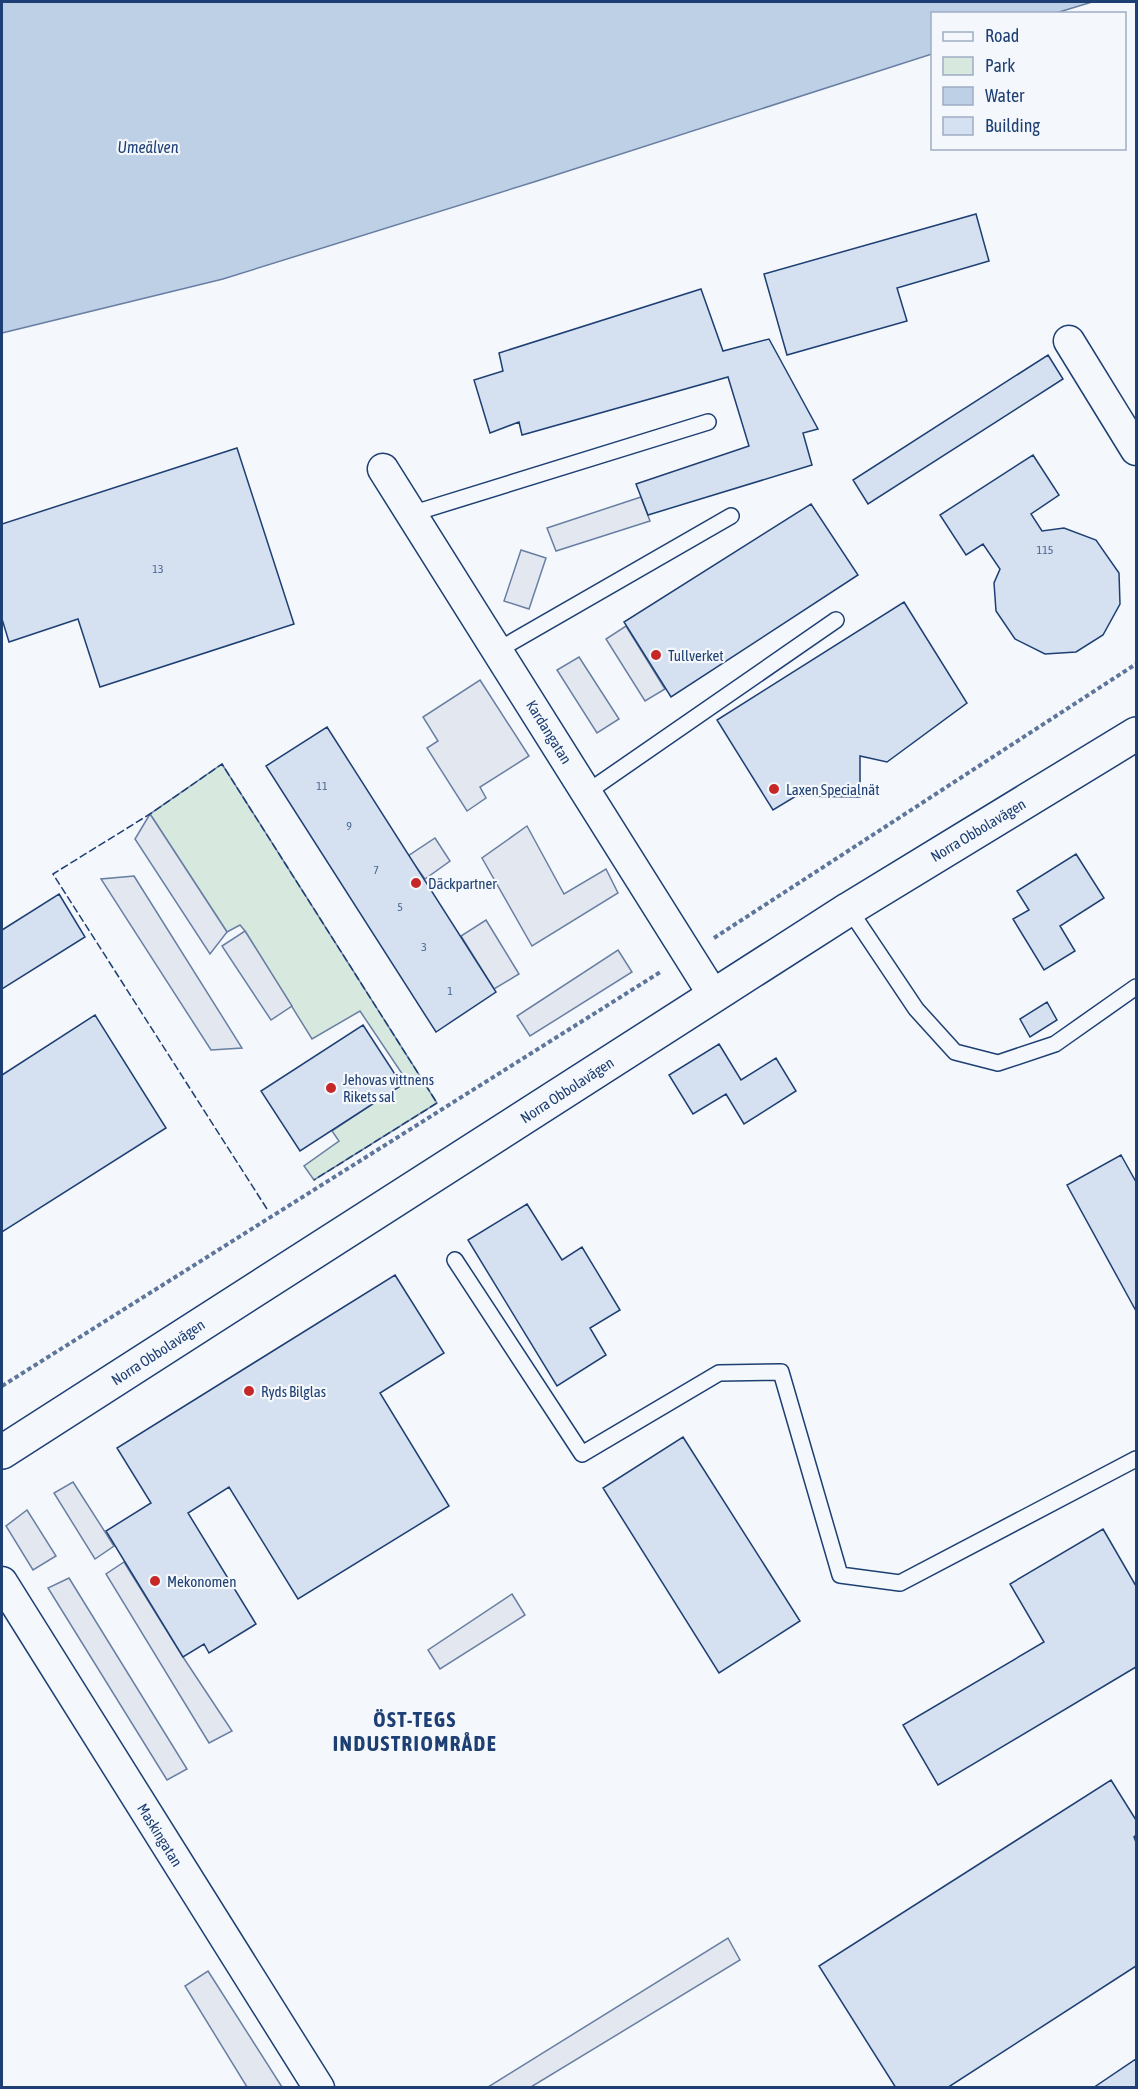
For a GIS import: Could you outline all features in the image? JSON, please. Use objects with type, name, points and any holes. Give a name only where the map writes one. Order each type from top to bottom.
[{"type":"street","points":[[1069,341],[1137,450]]},
{"type":"street","name":"Kardangatan","points":[[382,469],[714,996]]},
{"type":"street","name":"Norra Obbolavägen","points":[[2,1452],[849,909],[1137,734]]},
{"type":"street","name":"Maskingatan","points":[[2,1582],[319,2088]]},
{"type":"lane","points":[[411,514],[708,422]]},
{"type":"lane","points":[[498,650],[731,516]]},
{"type":"lane","points":[[586,793],[836,620]]},
{"type":"lane","points":[[849,909],[916,1009],[955,1052],[998,1063],[1055,1044],[1137,987]]},
{"type":"lane","points":[[455,1260],[582,1454],[719,1373],[781,1372],[840,1575],[900,1583],[1137,1459]]},
{"type":"path","points":[[2,1386],[688,955],[1137,664]]},
{"type":"green space","points":[[222,764],[437,1103],[314,1180],[304,1166],[339,1141],[332,1131],[407,1081],[360,1011],[312,1039],[245,931],[240,925],[227,932],[150,814]]},
{"type":"shaded area","points":[[641,497],[650,521],[556,551],[547,528]]},
{"type":"shaded area","points":[[521,550],[546,558],[529,609],[504,601]]},
{"type":"shaded area","points":[[626,626],[665,689],[645,701],[606,639]]},
{"type":"shaded area","points":[[579,657],[619,719],[597,733],[557,670]]},
{"type":"shaded area","points":[[480,680],[529,756],[480,787],[486,798],[467,811],[427,748],[438,741],[423,717]]},
{"type":"shaded area","points":[[150,814],[227,932],[210,954],[135,839]]},
{"type":"shaded area","points":[[527,826],[564,894],[606,869],[618,893],[532,946],[482,858]]},
{"type":"shaded area","points":[[435,838],[450,861],[425,879],[408,856]]},
{"type":"shaded area","points":[[134,876],[242,1048],[211,1050],[101,879]]},
{"type":"shaded area","points":[[486,920],[519,974],[494,989],[461,936]]},
{"type":"shaded area","points":[[245,931],[292,1006],[271,1020],[222,946]]},
{"type":"shaded area","points":[[618,950],[632,972],[530,1036],[517,1016]]},
{"type":"shaded area","points":[[73,1482],[114,1546],[95,1559],[54,1493]]},
{"type":"shaded area","points":[[27,1510],[56,1556],[33,1570],[6,1526]]},
{"type":"shaded area","points":[[124,1562],[232,1731],[209,1743],[106,1574]]},
{"type":"shaded area","points":[[69,1578],[187,1769],[167,1780],[48,1588]]},
{"type":"shaded area","points":[[512,1594],[525,1615],[440,1669],[428,1650]]},
{"type":"shaded area","points":[[728,1938],[740,1960],[531,2087],[488,2087]]},
{"type":"shaded area","points":[[208,1971],[282,2087],[247,2087],[185,1986]]},
{"type":"water","name":"Umeälven","points":[[2,2],[1092,2],[1059,12],[931,12],[931,54],[223,279],[2,333]]},
{"type":"building","points":[[976,214],[989,261],[897,288],[907,321],[787,355],[764,274]]},
{"type":"building","points":[[701,289],[723,351],[769,339],[818,429],[803,433],[812,465],[648,515],[636,484],[749,446],[728,377],[522,435],[519,422],[490,433],[474,380],[503,371],[499,353]]},
{"type":"building","points":[[1048,355],[1063,379],[868,504],[853,480]]},
{"type":"building","points":[[237,448],[294,624],[100,687],[78,619],[9,642],[2,619],[2,524]]},
{"type":"building","points":[[1033,455],[1059,495],[1031,514],[1042,531],[1064,528],[1096,540],[1119,573],[1120,604],[1103,635],[1076,652],[1045,654],[1015,639],[996,611],[994,583],[1000,569],[983,544],[966,555],[940,515]]},
{"type":"building","points":[[811,504],[858,575],[671,697],[624,622]]},
{"type":"building","points":[[904,602],[967,703],[887,762],[860,756],[860,797],[796,796],[773,810],[717,720]]},
{"type":"building","points":[[327,727],[496,992],[436,1032],[266,766]]},
{"type":"building","points":[[1076,854],[1104,898],[1060,926],[1075,951],[1044,970],[1013,919],[1029,910],[1017,891]]},
{"type":"building","points":[[59,894],[85,937],[2,989],[2,930]]},
{"type":"building","points":[[1047,1002],[1057,1020],[1030,1037],[1020,1019]]},
{"type":"building","points":[[95,1015],[166,1128],[2,1232],[2,1075]]},
{"type":"building","name":"Jehovas vittnens Rikets sal","points":[[363,1025],[402,1085],[300,1151],[261,1091]]},
{"type":"building","points":[[719,1044],[741,1080],[776,1058],[796,1091],[744,1124],[726,1094],[693,1114],[669,1075]]},
{"type":"building","points":[[1121,1155],[1136,1182],[1136,1311],[1067,1185]]},
{"type":"building","points":[[527,1204],[562,1260],[582,1247],[620,1310],[590,1328],[606,1355],[557,1386],[468,1240]]},
{"type":"building","points":[[395,1275],[444,1353],[380,1393],[449,1506],[298,1599],[229,1487],[188,1513],[256,1624],[209,1653],[204,1644],[183,1657],[106,1531],[151,1503],[117,1448]]},
{"type":"building","points":[[683,1437],[800,1621],[719,1673],[603,1488]]},
{"type":"building","points":[[1103,1529],[1136,1586],[1136,1667],[938,1785],[903,1725],[1044,1642],[1010,1584]]},
{"type":"building","points":[[1111,1780],[1136,1820],[1134,1837],[1136,1842],[1136,1966],[947,2088],[896,2088],[819,1966]]},
{"type":"building","points":[[1136,2059],[1136,2088],[1093,2088]]},
{"type":"fence","points":[[267,1209],[53,874],[150,814],[222,764],[437,1103],[314,1180]]},
{"type":"place","name":"Tullverket","points":[[656,655]]},
{"type":"place","name":"Laxen Specialnät","points":[[774,789]]},
{"type":"place","name":"Däckpartner","points":[[416,883]]},
{"type":"place","name":"Jehovas vittnens Rikets sal","points":[[331,1088]]},
{"type":"place","name":"Ryds Bilglas","points":[[249,1391]]},
{"type":"place","name":"Mekonomen","points":[[155,1581]]},
{"type":"district","name":"ÖST-TEGS INDUSTRIOMRÅDE","points":[[415,1731]]}]
